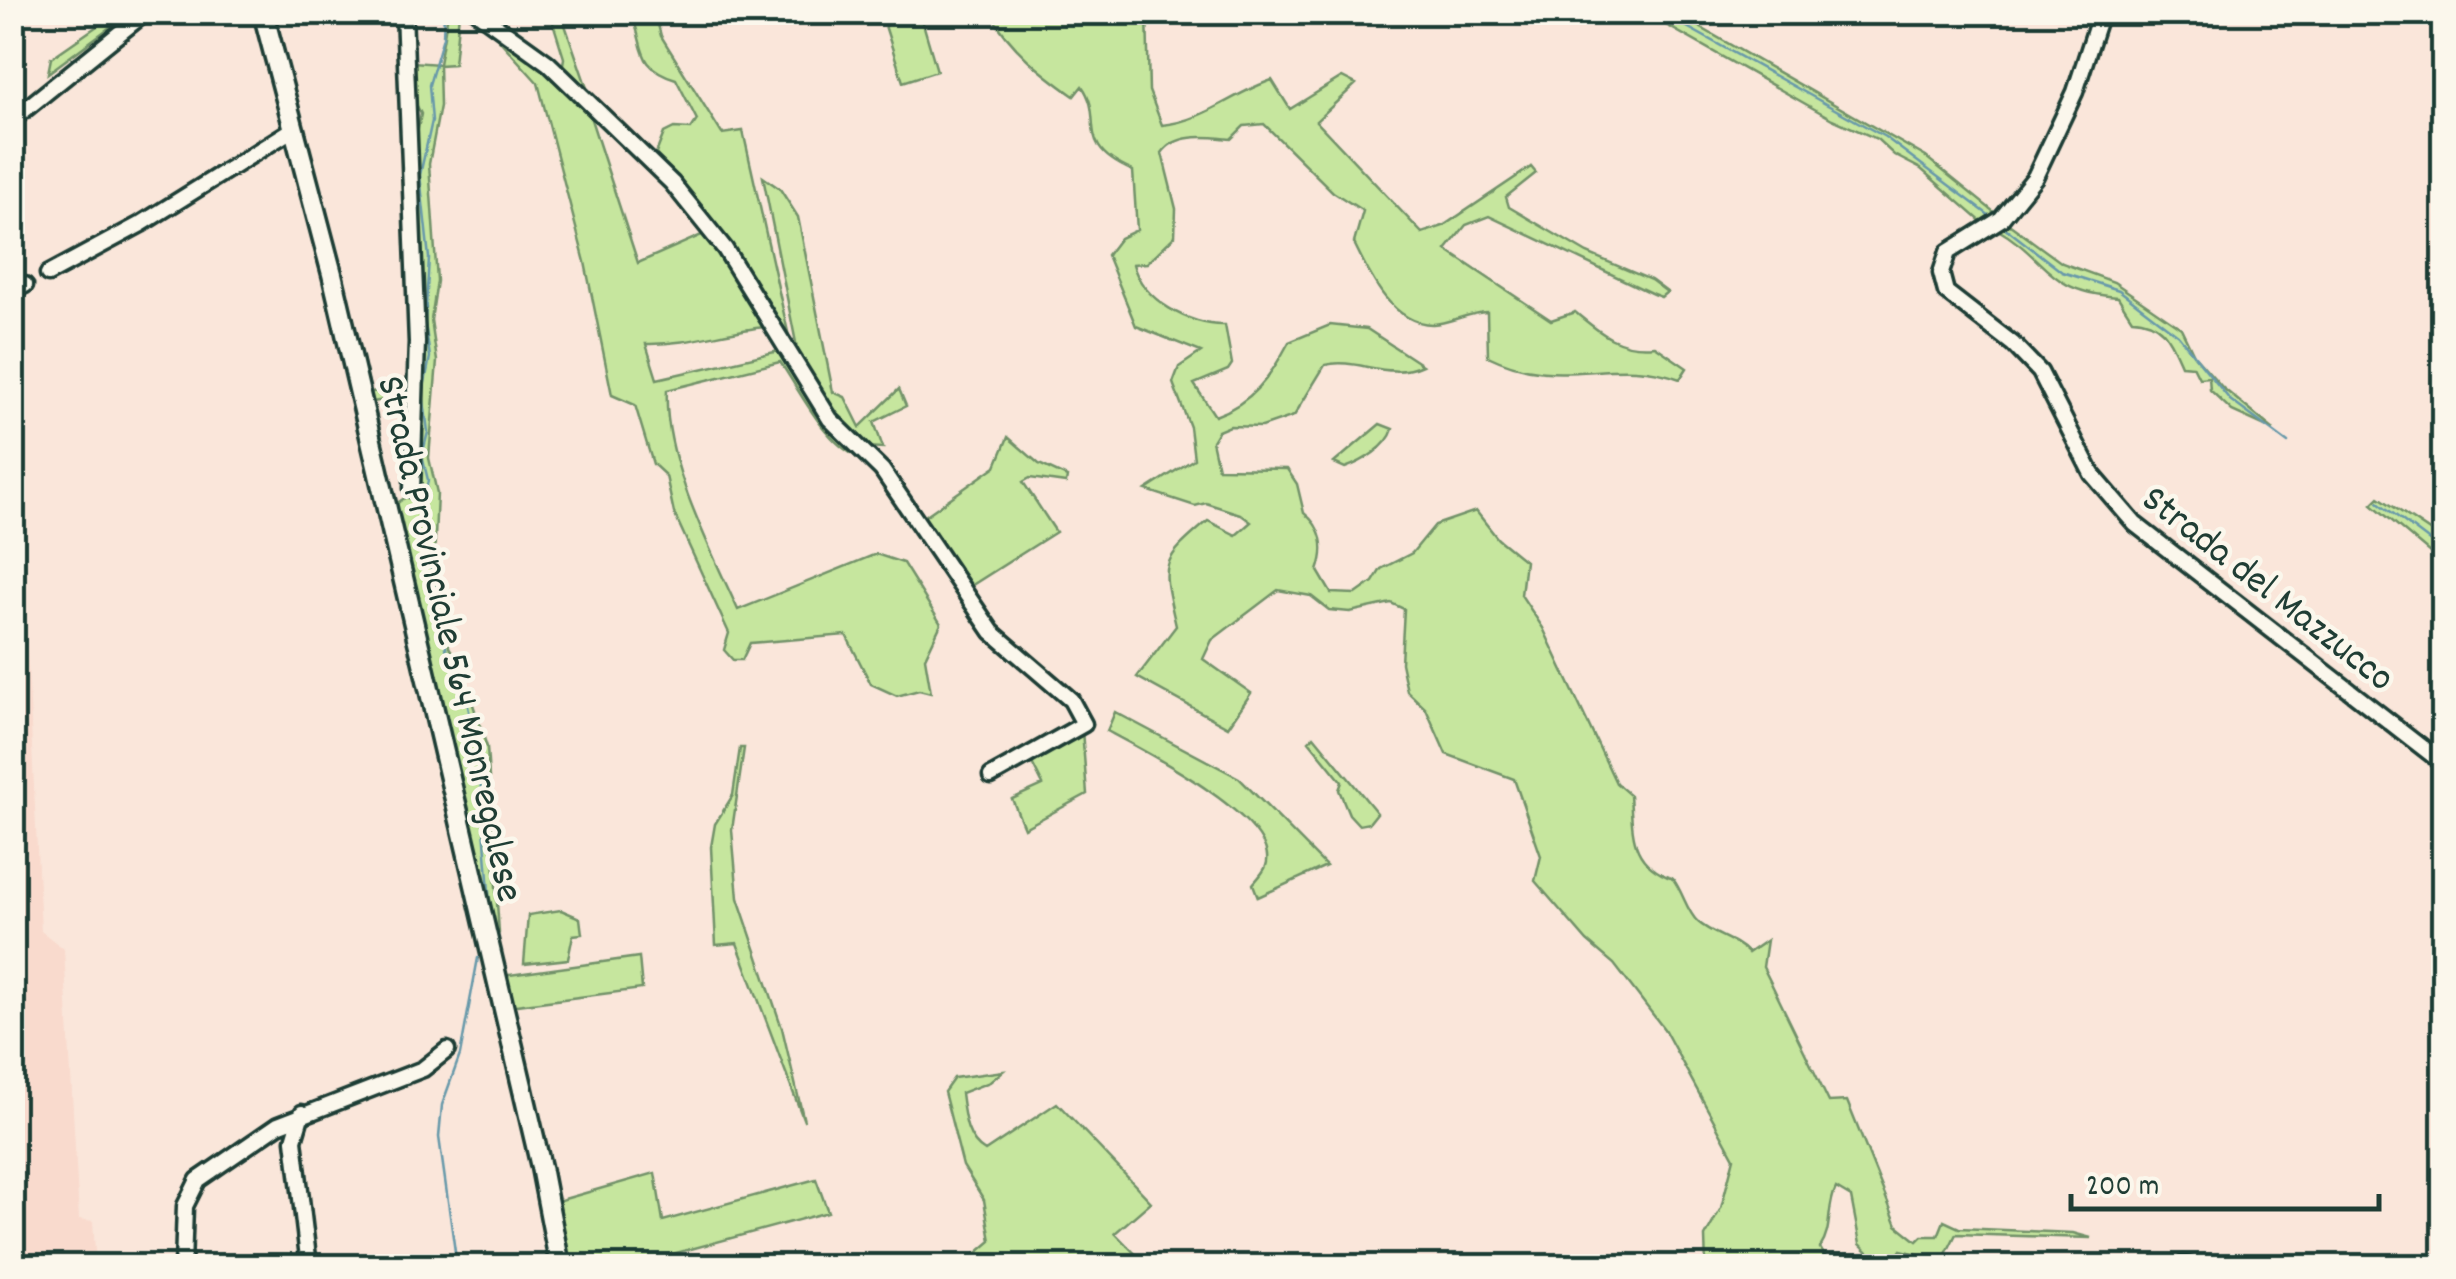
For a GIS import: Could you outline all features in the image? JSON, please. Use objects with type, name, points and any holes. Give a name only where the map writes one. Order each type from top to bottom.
[{"type":"main road","name":"Strada Provinciale 564 Monregalese","points":[[266,17],[542,1167],[560,1266]]},
{"type":"street","points":[[12,120],[146,12]]},
{"type":"street","points":[[404,12],[417,342],[412,488]]},
{"type":"street","points":[[477,12],[548,63],[620,128],[672,183],[725,249],[830,419],[882,470],[992,632],[1071,700],[1084,724],[991,776]]},
{"type":"street","name":"Strada del Mazzucco","points":[[2101,12],[2076,92],[2035,177],[2001,219],[1948,252],[1940,273],[1946,292],[2013,344],[2040,372],[2092,474],[2116,507],[2444,764]]},
{"type":"street","points":[[48,274],[141,224],[295,128]]},
{"type":"street","points":[[184,1266],[182,1232],[193,1186],[302,1113],[423,1069],[447,1050]]},
{"type":"street","points":[[302,1113],[294,1140],[309,1266]]},
{"type":"shaded area","points":[[22,540],[41,931],[64,949],[79,1219],[93,1221],[96,1266],[13,1266],[12,544]]},
{"type":"green space","points":[[116,13],[129,13],[48,73],[51,58]]},
{"type":"green space","points":[[448,13],[459,13],[454,64],[439,65],[440,106],[429,164],[437,281],[431,320],[437,361],[429,458],[437,493],[434,561],[445,600],[449,647],[460,665],[487,747],[499,933],[494,942],[393,506],[416,490],[414,149],[421,114],[414,100],[413,62],[439,64]]},
{"type":"green space","points":[[550,13],[586,13],[564,22],[589,94],[562,70],[564,58]]},
{"type":"green space","points":[[631,13],[655,13],[661,36],[722,134],[743,131],[792,350],[726,241],[655,156],[664,133],[674,128],[691,129],[697,120],[676,79],[647,61]]},
{"type":"green space","points":[[881,13],[920,13],[937,71],[903,82]]},
{"type":"green space","points":[[990,13],[1147,13],[1149,91],[1162,125],[1191,118],[1272,80],[1290,109],[1342,77],[1356,84],[1316,121],[1422,233],[1443,226],[1531,167],[1536,173],[1506,197],[1509,207],[1587,253],[1651,280],[1667,292],[1661,297],[1653,294],[1489,216],[1466,225],[1446,250],[1551,320],[1575,312],[1612,339],[1655,346],[1687,368],[1680,379],[1631,370],[1563,373],[1514,366],[1488,356],[1487,312],[1433,324],[1418,322],[1394,307],[1375,283],[1354,243],[1363,211],[1333,192],[1264,124],[1244,126],[1231,139],[1194,137],[1168,146],[1162,153],[1176,209],[1175,236],[1147,263],[1133,264],[1146,289],[1169,308],[1197,321],[1225,325],[1232,364],[1228,370],[1194,384],[1215,416],[1240,404],[1259,387],[1289,342],[1330,325],[1367,329],[1422,365],[1397,371],[1325,365],[1294,416],[1262,427],[1230,426],[1218,431],[1212,441],[1218,468],[1287,469],[1297,484],[1304,513],[1319,532],[1322,555],[1318,571],[1331,593],[1356,594],[1373,582],[1381,569],[1412,553],[1435,525],[1476,511],[1498,539],[1525,561],[1521,595],[1543,628],[1616,783],[1630,795],[1634,835],[1641,856],[1673,879],[1691,913],[1704,927],[1748,953],[1767,940],[1763,967],[1829,1102],[1847,1101],[1897,1225],[1917,1241],[1922,1236],[1938,1236],[1944,1221],[1959,1228],[2073,1233],[2091,1238],[1956,1234],[1943,1260],[1901,1250],[1890,1266],[1882,1266],[1860,1244],[1851,1197],[1836,1188],[1820,1248],[1831,1266],[1706,1266],[1705,1237],[1721,1208],[1734,1158],[1664,1029],[1614,964],[1587,941],[1535,881],[1541,856],[1514,779],[1446,754],[1426,709],[1407,691],[1401,663],[1404,609],[1391,603],[1350,612],[1329,610],[1311,596],[1278,590],[1212,640],[1203,659],[1251,693],[1228,727],[1137,677],[1176,626],[1167,577],[1172,557],[1208,521],[1236,535],[1251,522],[1240,514],[1206,503],[1195,506],[1146,490],[1194,459],[1190,427],[1173,383],[1179,367],[1201,352],[1136,326],[1107,255],[1120,238],[1137,230],[1133,171],[1114,161],[1096,142],[1089,98],[1082,86],[1074,96],[1049,78],[1017,49]]},
{"type":"green space","points":[[1645,13],[1675,13],[1926,157],[1999,216],[1984,224],[1921,169],[1894,155],[1877,139],[1832,119]]},
{"type":"green space","points":[[481,20],[534,57],[587,107],[638,263],[706,233],[765,327],[646,344],[657,379],[779,351],[819,412],[864,459],[838,444],[827,432],[780,362],[667,390],[672,444],[680,473],[738,610],[876,554],[903,563],[941,624],[925,658],[931,693],[919,690],[897,696],[871,684],[846,635],[750,643],[742,660],[733,660],[724,650],[729,633],[674,513],[666,476],[653,464],[635,405],[612,395],[585,262],[538,83]]},
{"type":"green space","points":[[763,177],[780,189],[798,217],[833,392],[845,397],[860,427],[899,389],[906,406],[874,422],[883,448],[866,447],[847,431],[800,363]]},
{"type":"green space","points":[[326,209],[371,392],[411,387],[410,395],[368,403],[321,211]]},
{"type":"green space","points":[[2006,222],[2062,263],[2114,282],[2181,328],[2194,355],[2223,388],[2274,430],[2232,411],[2210,390],[2209,377],[2199,378],[2193,366],[2181,365],[2164,333],[2151,323],[2132,319],[2118,297],[2075,288],[2049,272],[1995,228]]},
{"type":"green space","points":[[1380,424],[1393,429],[1380,448],[1345,468],[1334,463]]},
{"type":"green space","points":[[1008,437],[1039,464],[1067,477],[1066,483],[1030,478],[1023,482],[1056,532],[966,589],[924,522],[925,516],[996,466]]},
{"type":"green space","points":[[2379,497],[2443,540],[2443,564],[2372,504]]},
{"type":"green space","points":[[1115,712],[1239,778],[1326,866],[1258,897],[1253,884],[1266,866],[1265,848],[1252,828],[1204,788],[1107,731]]},
{"type":"green space","points":[[1082,730],[1087,794],[1024,828],[1012,799],[1043,785],[1030,759]]},
{"type":"green space","points":[[1314,736],[1377,813],[1369,823],[1359,825],[1349,814],[1339,790],[1342,782],[1309,741]]},
{"type":"green space","points":[[740,748],[744,748],[732,830],[738,898],[782,1028],[804,1121],[737,943],[716,945],[711,847],[715,824],[733,795]]},
{"type":"green space","points":[[561,910],[580,918],[582,934],[573,935],[568,959],[524,964],[528,915]]},
{"type":"green space","points":[[639,957],[642,989],[508,1006],[502,976]]},
{"type":"green space","points":[[1003,1071],[990,1082],[961,1093],[973,1140],[985,1151],[1057,1103],[1151,1202],[1115,1233],[1147,1266],[939,1266],[971,1258],[991,1241],[984,1200],[963,1166],[944,1092],[954,1078]]},
{"type":"green space","points":[[655,1173],[663,1221],[816,1179],[828,1212],[628,1266],[567,1266],[554,1202]]},
{"type":"waterway","points":[[444,12],[443,37],[429,85],[432,121],[420,175],[429,258],[425,323],[430,357],[423,393],[428,432],[422,456],[428,480],[421,515],[448,658],[467,702],[478,751],[491,917]]},
{"type":"waterway","points":[[1660,12],[1885,137],[1990,216]]},
{"type":"waterway","points":[[2004,227],[2062,272],[2119,290],[2178,335],[2230,400],[2288,443]]},
{"type":"waterway","points":[[2378,502],[2444,552]]},
{"type":"waterway","points":[[457,1266],[439,1137],[442,1105],[460,1055],[478,958]]}]
